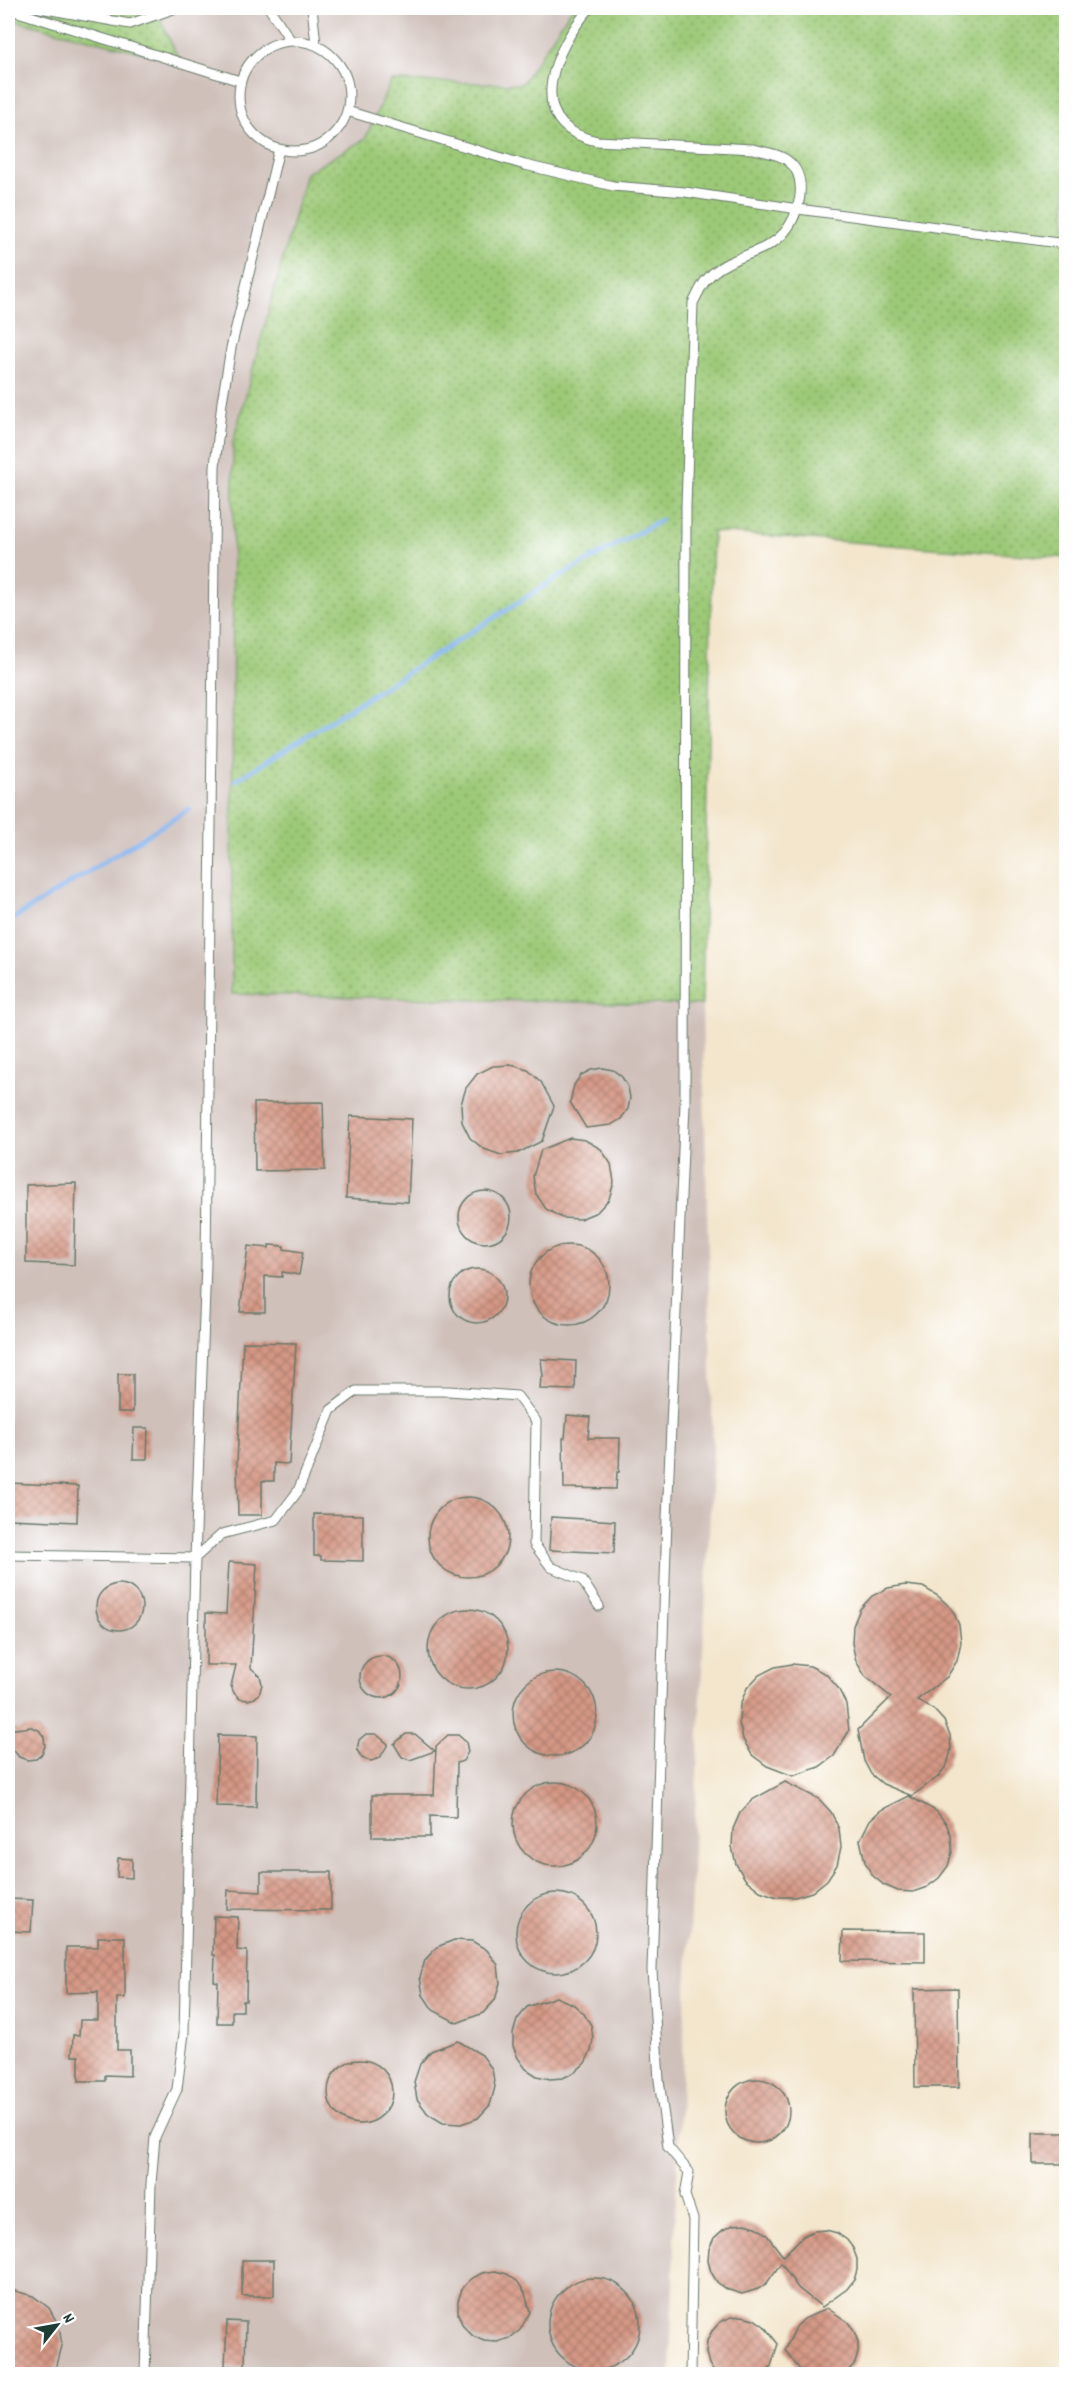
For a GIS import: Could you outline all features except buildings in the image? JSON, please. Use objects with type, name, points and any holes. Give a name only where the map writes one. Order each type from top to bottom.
[{"type":"lane","points":[[40,8],[130,24],[176,8]]},
{"type":"lane","points":[[269,8],[291,41]]},
{"type":"lane","points":[[312,8],[316,44]]},
{"type":"lane","points":[[590,8],[568,36],[551,76],[552,100],[557,115],[572,134],[584,138],[668,145],[753,149],[788,161],[798,172],[800,183],[798,209],[782,235],[763,248],[731,261],[706,279],[693,303],[686,506],[685,1104],[652,1970],[659,2080],[668,2147],[689,2172],[685,2195],[693,2219],[690,2374]]},
{"type":"lane","points":[[8,9],[240,81]]},
{"type":"lane","points":[[291,41],[316,44],[337,62],[345,77],[349,94],[347,111],[340,127],[328,140],[313,148],[296,151],[279,149],[263,142],[250,130],[242,115],[239,98],[240,81],[248,65],[259,52],[274,44],[291,41]]},
{"type":"lane","points":[[347,111],[525,165],[613,186],[686,192],[1066,244]]},
{"type":"lane","points":[[145,2374],[151,2184],[155,2137],[177,2089],[184,2033],[195,1558],[206,1264],[215,466],[231,348],[279,149]]},
{"type":"lane","points":[[8,1555],[195,1558],[222,1534],[276,1520],[298,1491],[331,1410],[356,1391],[449,1391],[517,1396],[536,1421],[534,1544],[551,1567],[582,1580],[599,1606]]},
{"type":"shaded area","points":[[155,8],[572,8],[522,84],[391,81],[365,139],[306,173],[232,994],[702,1005],[713,1450],[675,2214],[670,2374],[8,2374],[8,19],[180,62]]},
{"type":"green space","points":[[8,8],[155,8],[180,62],[8,19]]},
{"type":"green space","points":[[572,8],[1066,8],[1066,558],[713,532],[702,1005],[232,994],[233,442],[306,173],[365,139],[391,81],[522,84]]},
{"type":"waterway","points":[[235,781],[557,578],[661,520]]},
{"type":"waterway","points":[[8,922],[189,809]]}]
